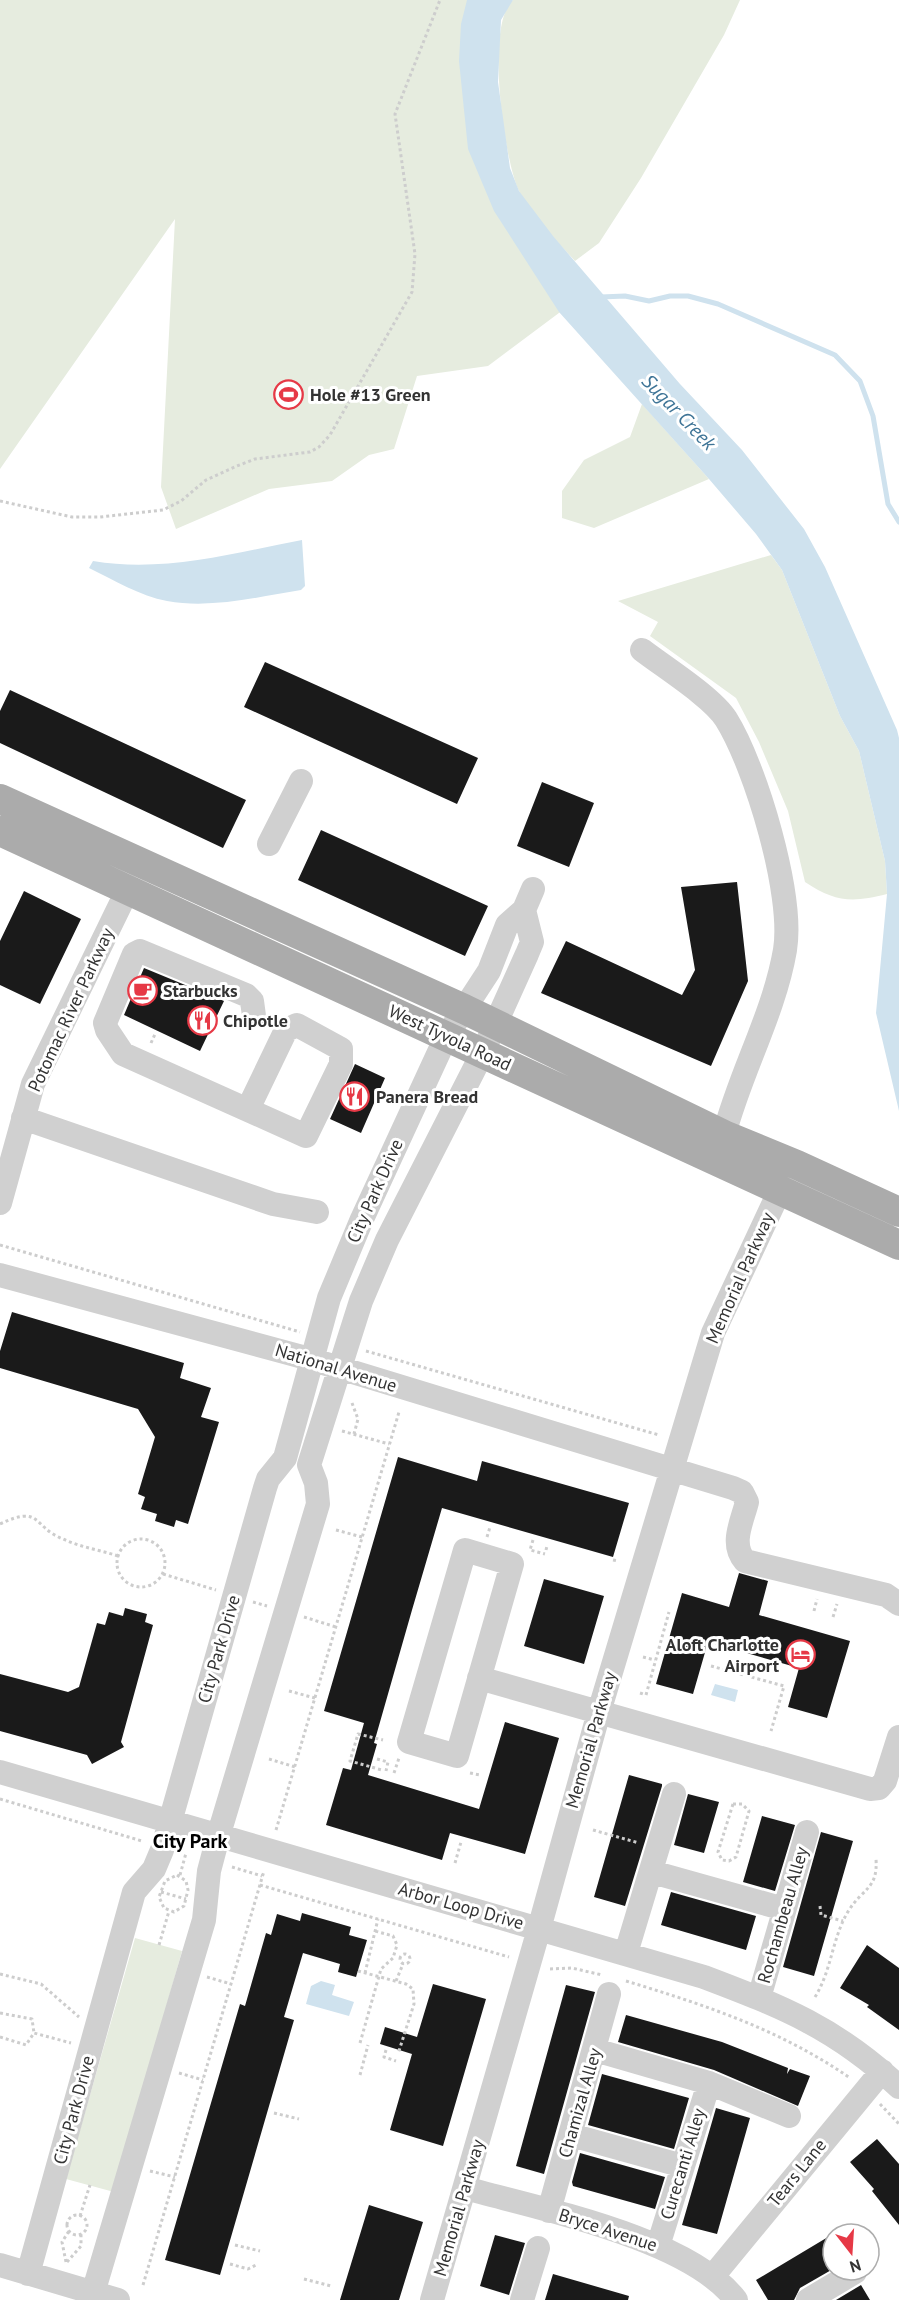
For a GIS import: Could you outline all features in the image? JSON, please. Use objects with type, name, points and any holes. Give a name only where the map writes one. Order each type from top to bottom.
[{"type":"main road","name":"West Tyvola Road","points":[[0,799],[464,1009],[724,1135],[894,1209]]},
{"type":"main road","name":"West Tyvola Road","points":[[0,831],[899,1245]]},
{"type":"street","points":[[642,650],[698,693],[725,718],[748,768],[763,811],[784,895],[785,949],[761,1034],[731,1109],[724,1135]]},
{"type":"street","points":[[269,844],[301,781]]},
{"type":"street","name":"Potomac River Parkway","points":[[0,1203],[33,1084],[128,889]]},
{"type":"street","name":"City Park Drive","points":[[28,2274],[134,1892],[154,1869],[170,1822],[265,1488],[268,1479],[285,1458],[310,1359],[329,1298],[446,1037],[489,971],[507,925],[528,899],[532,942],[482,1054],[387,1240],[361,1301],[309,1465],[316,1483],[318,1504],[218,1837],[209,1871],[204,1920],[93,2293]]},
{"type":"street","points":[[248,1109],[286,1030],[297,1025],[338,1046],[343,1056],[306,1136],[123,1054],[105,1023],[134,954],[140,951],[246,995],[252,1001],[254,1016]]},
{"type":"street","points":[[23,1118],[273,1204],[317,1212]]},
{"type":"street","name":"Memorial Parkway","points":[[432,2300],[599,1712],[713,1333],[780,1190]]},
{"type":"street","points":[[362,1220],[387,1240]]},
{"type":"street","name":"National Avenue","points":[[0,1275],[310,1359],[671,1468],[742,1492],[747,1502],[736,1542],[738,1553],[745,1561],[886,1595],[899,1604]]},
{"type":"street","points":[[465,1550],[512,1564],[479,1678],[457,1756],[409,1742],[465,1550]]},
{"type":"street","points":[[479,1678],[870,1789],[879,1788],[885,1781],[899,1737]]},
{"type":"street","name":"Arbor Loop Drive","points":[[0,1772],[218,1837],[626,1953],[759,1998],[814,2022],[854,2048],[891,2079]]},
{"type":"street","points":[[626,1953],[674,1794]]},
{"type":"street","name":"Rochambeau Alley","points":[[759,1998],[807,1832]]},
{"type":"street","points":[[652,1872],[784,1909]]},
{"type":"street","name":"Chamizal Alley","points":[[549,2211],[612,1983]]},
{"type":"street","points":[[595,2050],[709,2083],[789,2116]]},
{"type":"street","name":"Tears Lane","points":[[713,2276],[891,2079]]},
{"type":"street","name":"Curecanti Alley","points":[[658,2246],[709,2083]]},
{"type":"street","points":[[571,2135],[683,2166]]},
{"type":"street","name":"Bryce Avenue","points":[[465,2188],[549,2211],[658,2246],[713,2276],[736,2300]]},
{"type":"street","points":[[522,2300],[538,2248]]},
{"type":"street","points":[[0,2265],[118,2300]]},
{"type":"street","points":[[808,2300],[838,2282]]},
{"type":"path","points":[[0,501],[72,517],[100,517],[163,510],[181,501],[206,480],[237,466],[255,459],[310,452],[319,447],[330,435],[412,292],[415,254],[395,114],[440,0]]},
{"type":"path","points":[[0,1245],[305,1334]]},
{"type":"path","points":[[365,1351],[659,1435]]},
{"type":"path","points":[[352,1403],[358,1419],[354,1434]]},
{"type":"path","points":[[273,1839],[399,1412]]},
{"type":"path","points":[[340,1430],[389,1444]]},
{"type":"path","points":[[0,1524],[18,1516],[33,1517],[61,1539],[118,1556]]},
{"type":"path","points":[[336,1530],[362,1537]]},
{"type":"path","points":[[133,1539],[150,1539],[157,1543],[165,1556],[163,1574],[155,1583],[148,1586],[132,1586],[120,1575],[118,1556],[126,1544],[133,1539]]},
{"type":"path","points":[[533,1540],[530,1550],[546,1550]]},
{"type":"path","points":[[163,1574],[225,1593]]},
{"type":"path","points":[[243,1599],[276,1609]]},
{"type":"path","points":[[643,1694],[669,1612]]},
{"type":"path","points":[[302,1617],[336,1627]]},
{"type":"path","points":[[644,1657],[655,1660]]},
{"type":"path","points":[[711,1666],[784,1686],[771,1731]]},
{"type":"path","points":[[289,1691],[315,1698]]},
{"type":"path","points":[[377,1759],[388,1762],[380,1769],[350,1761],[358,1734],[382,1740]]},
{"type":"path","points":[[269,1759],[295,1767]]},
{"type":"path","points":[[0,1799],[150,1843]]},
{"type":"path","points":[[742,1804],[749,1810],[739,1846],[734,1860],[725,1861],[718,1852],[730,1806],[742,1804]]},
{"type":"path","points":[[593,1830],[649,1846]]},
{"type":"path","points":[[455,1863],[460,1842]]},
{"type":"path","points":[[178,1851],[194,1856]]},
{"type":"path","points":[[180,1875],[186,1853]]},
{"type":"path","points":[[815,1997],[827,1973],[843,1921],[850,1908],[872,1885],[876,1859]]},
{"type":"path","points":[[229,1866],[262,1876]]},
{"type":"path","points":[[143,2285],[265,1868]]},
{"type":"path","points":[[180,1875],[188,1886],[186,1899],[182,1908],[169,1911],[161,1905],[161,1892],[167,1878],[180,1875]]},
{"type":"path","points":[[260,1885],[517,1960]]},
{"type":"path","points":[[150,1889],[197,1902]]},
{"type":"path","points":[[820,1906],[821,1915],[843,1921]]},
{"type":"path","points":[[159,1945],[169,1911]]},
{"type":"path","points":[[365,1973],[378,1919]]},
{"type":"path","points":[[360,2043],[379,1977],[383,1966],[393,1956],[396,1940],[389,1934],[375,1931]]},
{"type":"path","points":[[396,1982],[404,1964],[408,1964],[410,1958],[405,1954],[400,1958]]},
{"type":"path","points":[[393,1956],[400,1958],[404,1964]]},
{"type":"path","points":[[541,1966],[552,1970],[580,1968],[612,1983],[750,2022],[820,2058],[853,2080]]},
{"type":"path","points":[[358,1971],[411,1987],[415,1994],[398,2054]]},
{"type":"path","points":[[0,1974],[40,1984],[81,2018]]},
{"type":"path","points":[[206,1977],[231,1984]]},
{"type":"path","points":[[0,2013],[32,2019],[34,2033],[26,2044],[0,2037]]},
{"type":"path","points":[[34,2033],[73,2044]]},
{"type":"path","points":[[360,2075],[368,2045]]},
{"type":"path","points":[[386,2050],[384,2057],[396,2061]]},
{"type":"path","points":[[178,2073],[203,2080]]},
{"type":"path","points":[[877,2102],[899,2124]]},
{"type":"path","points":[[274,2113],[299,2119]]},
{"type":"path","points":[[150,2171],[175,2177]]},
{"type":"path","points":[[80,2216],[90,2185]]},
{"type":"path","points":[[80,2216],[87,2225],[81,2234],[81,2246],[66,2264],[62,2242],[69,2231],[70,2219],[80,2216]]},
{"type":"path","points":[[69,2231],[81,2234]]},
{"type":"path","points":[[235,2245],[260,2251]]},
{"type":"path","points":[[230,2264],[248,2269],[256,2265]]},
{"type":"path","points":[[304,2279],[331,2286]]},
{"type":"shaded area","points":[[0,0],[488,0],[504,178],[579,298],[488,366],[417,376],[394,449],[369,455],[332,481],[269,489],[176,529],[161,487],[175,219],[0,469]]},
{"type":"shaded area","points":[[513,0],[740,0],[724,35],[641,178],[599,243],[575,261],[529,208],[518,189],[507,149],[500,92],[500,35],[505,14]]},
{"type":"shaded area","points":[[642,404],[709,479],[594,528],[562,518],[562,491],[584,460],[630,437]]},
{"type":"shaded area","points":[[771,555],[782,570],[840,716],[859,751],[885,861],[887,894],[864,899],[844,899],[826,894],[805,882],[788,811],[759,742],[736,698],[650,636],[658,622],[618,601]]},
{"type":"shaded area","points":[[135,1938],[182,1951],[114,2192],[66,2179]]},
{"type":"water","name":"Sugar Creek","points":[[467,0],[513,0],[501,20],[498,82],[510,168],[519,191],[553,236],[680,384],[742,450],[804,529],[825,567],[897,730],[899,738],[899,1111],[876,1013],[887,894],[885,861],[859,751],[840,716],[782,570],[756,534],[709,479],[559,312],[494,211],[468,149],[459,61],[461,24]]},
{"type":"water","points":[[302,540],[305,586],[301,590],[234,601],[200,604],[157,599],[137,592],[89,568],[93,561],[146,565],[172,563],[224,556]]},
{"type":"water","points":[[715,1684],[738,1690],[735,1702],[711,1695]]},
{"type":"water","points":[[321,1981],[335,1985],[332,1995],[354,2002],[349,2016],[306,2004],[311,1986]]},
{"type":"building","points":[[265,662],[478,758],[457,804],[244,707]]},
{"type":"building","points":[[10,690],[246,800],[223,848],[0,743],[0,711]]},
{"type":"building","points":[[542,782],[594,803],[569,867],[517,846]]},
{"type":"building","points":[[321,830],[488,906],[465,956],[298,880]]},
{"type":"building","points":[[737,882],[748,981],[711,1066],[541,993],[566,941],[682,995],[695,970],[681,887]]},
{"type":"building","points":[[24,891],[81,919],[40,1004],[0,985],[0,941]]},
{"type":"building","points":[[144,968],[224,1001],[200,1051],[124,1015]]},
{"type":"building","name":"Panera Bread","points":[[355,1064],[385,1078],[361,1133],[330,1119]]},
{"type":"building","points":[[12,1312],[184,1363],[180,1378],[211,1388],[201,1417],[219,1422],[188,1524],[176,1520],[174,1527],[155,1521],[157,1514],[141,1509],[145,1497],[138,1494],[155,1437],[138,1409],[0,1368],[0,1351]]},
{"type":"building","points":[[398,1457],[477,1481],[482,1461],[629,1503],[613,1557],[442,1508],[374,1743],[377,1744],[368,1775],[479,1809],[505,1722],[559,1738],[525,1854],[450,1833],[442,1860],[326,1825],[343,1768],[351,1770],[364,1723],[324,1711]]},
{"type":"building","name":"Aloft Charlotte Airport","points":[[739,1573],[768,1581],[759,1615],[850,1641],[827,1718],[788,1707],[799,1668],[708,1642],[693,1694],[656,1684],[682,1593],[729,1607]]},
{"type":"building","points":[[544,1579],[604,1596],[584,1664],[524,1646]]},
{"type":"building","points":[[125,1608],[147,1614],[145,1622],[153,1625],[121,1742],[124,1747],[92,1764],[87,1755],[0,1731],[0,1674],[68,1692],[79,1687],[97,1623],[105,1625],[109,1612],[123,1616]]},
{"type":"building","points":[[629,1775],[662,1784],[662,1786],[625,1906],[594,1897]]},
{"type":"building","points":[[688,1794],[719,1802],[704,1853],[674,1845]]},
{"type":"building","points":[[762,1816],[795,1825],[775,1891],[743,1882]]},
{"type":"building","points":[[821,1832],[853,1841],[814,1976],[783,1967]]},
{"type":"building","points":[[671,1892],[756,1916],[746,1950],[661,1925]]},
{"type":"building","points":[[302,1913],[351,1927],[349,1935],[367,1940],[356,1977],[338,1972],[340,1964],[303,1953],[284,2017],[294,2020],[220,2275],[165,2260],[240,2004],[245,2006],[266,1933],[271,1935],[277,1914],[300,1921]]},
{"type":"building","points":[[867,1945],[899,1968],[899,2030],[867,2007],[869,2005],[840,1988]]},
{"type":"building","points":[[433,1984],[486,1999],[443,2146],[390,2130],[412,2054],[380,2044],[385,2027],[417,2037]]},
{"type":"building","points":[[566,1985],[595,1992],[544,2174],[516,2166]]},
{"type":"building","points":[[626,2015],[722,2042],[788,2068],[787,2074],[790,2069],[810,2076],[798,2106],[714,2070],[618,2042]]},
{"type":"building","points":[[602,2074],[689,2098],[674,2149],[588,2125]]},
{"type":"building","points":[[716,2108],[750,2118],[717,2234],[682,2225]]},
{"type":"building","points":[[877,2139],[899,2164],[899,2225],[872,2191],[874,2189],[850,2162]]},
{"type":"building","points":[[580,2153],[665,2177],[655,2209],[573,2186],[572,2182]]},
{"type":"building","points":[[369,2205],[423,2222],[399,2300],[340,2300]]},
{"type":"building","points":[[495,2235],[525,2243],[509,2295],[480,2286]]},
{"type":"building","points":[[821,2241],[821,2276],[800,2288],[794,2300],[768,2300],[756,2280]]},
{"type":"building","points":[[553,2274],[629,2296],[628,2300],[545,2300]]},
{"type":"building","points":[[861,2285],[870,2300],[836,2300]]},
{"type":"waterway","points":[[601,297],[625,296],[649,301],[670,296],[688,296],[718,304],[835,355],[860,381],[873,416],[888,504],[899,522]]},
{"type":"place","name":"Hole #13 Green","points":[[289,395]]},
{"type":"place","name":"Starbucks","points":[[142,991]]},
{"type":"place","name":"Chipotle","points":[[202,1021]]},
{"type":"place","name":"Panera Bread","points":[[355,1097]]},
{"type":"place","name":"Aloft Charlotte Airport","points":[[800,1655]]},
{"type":"district","name":"City Park","points":[[190,1841]]}]
